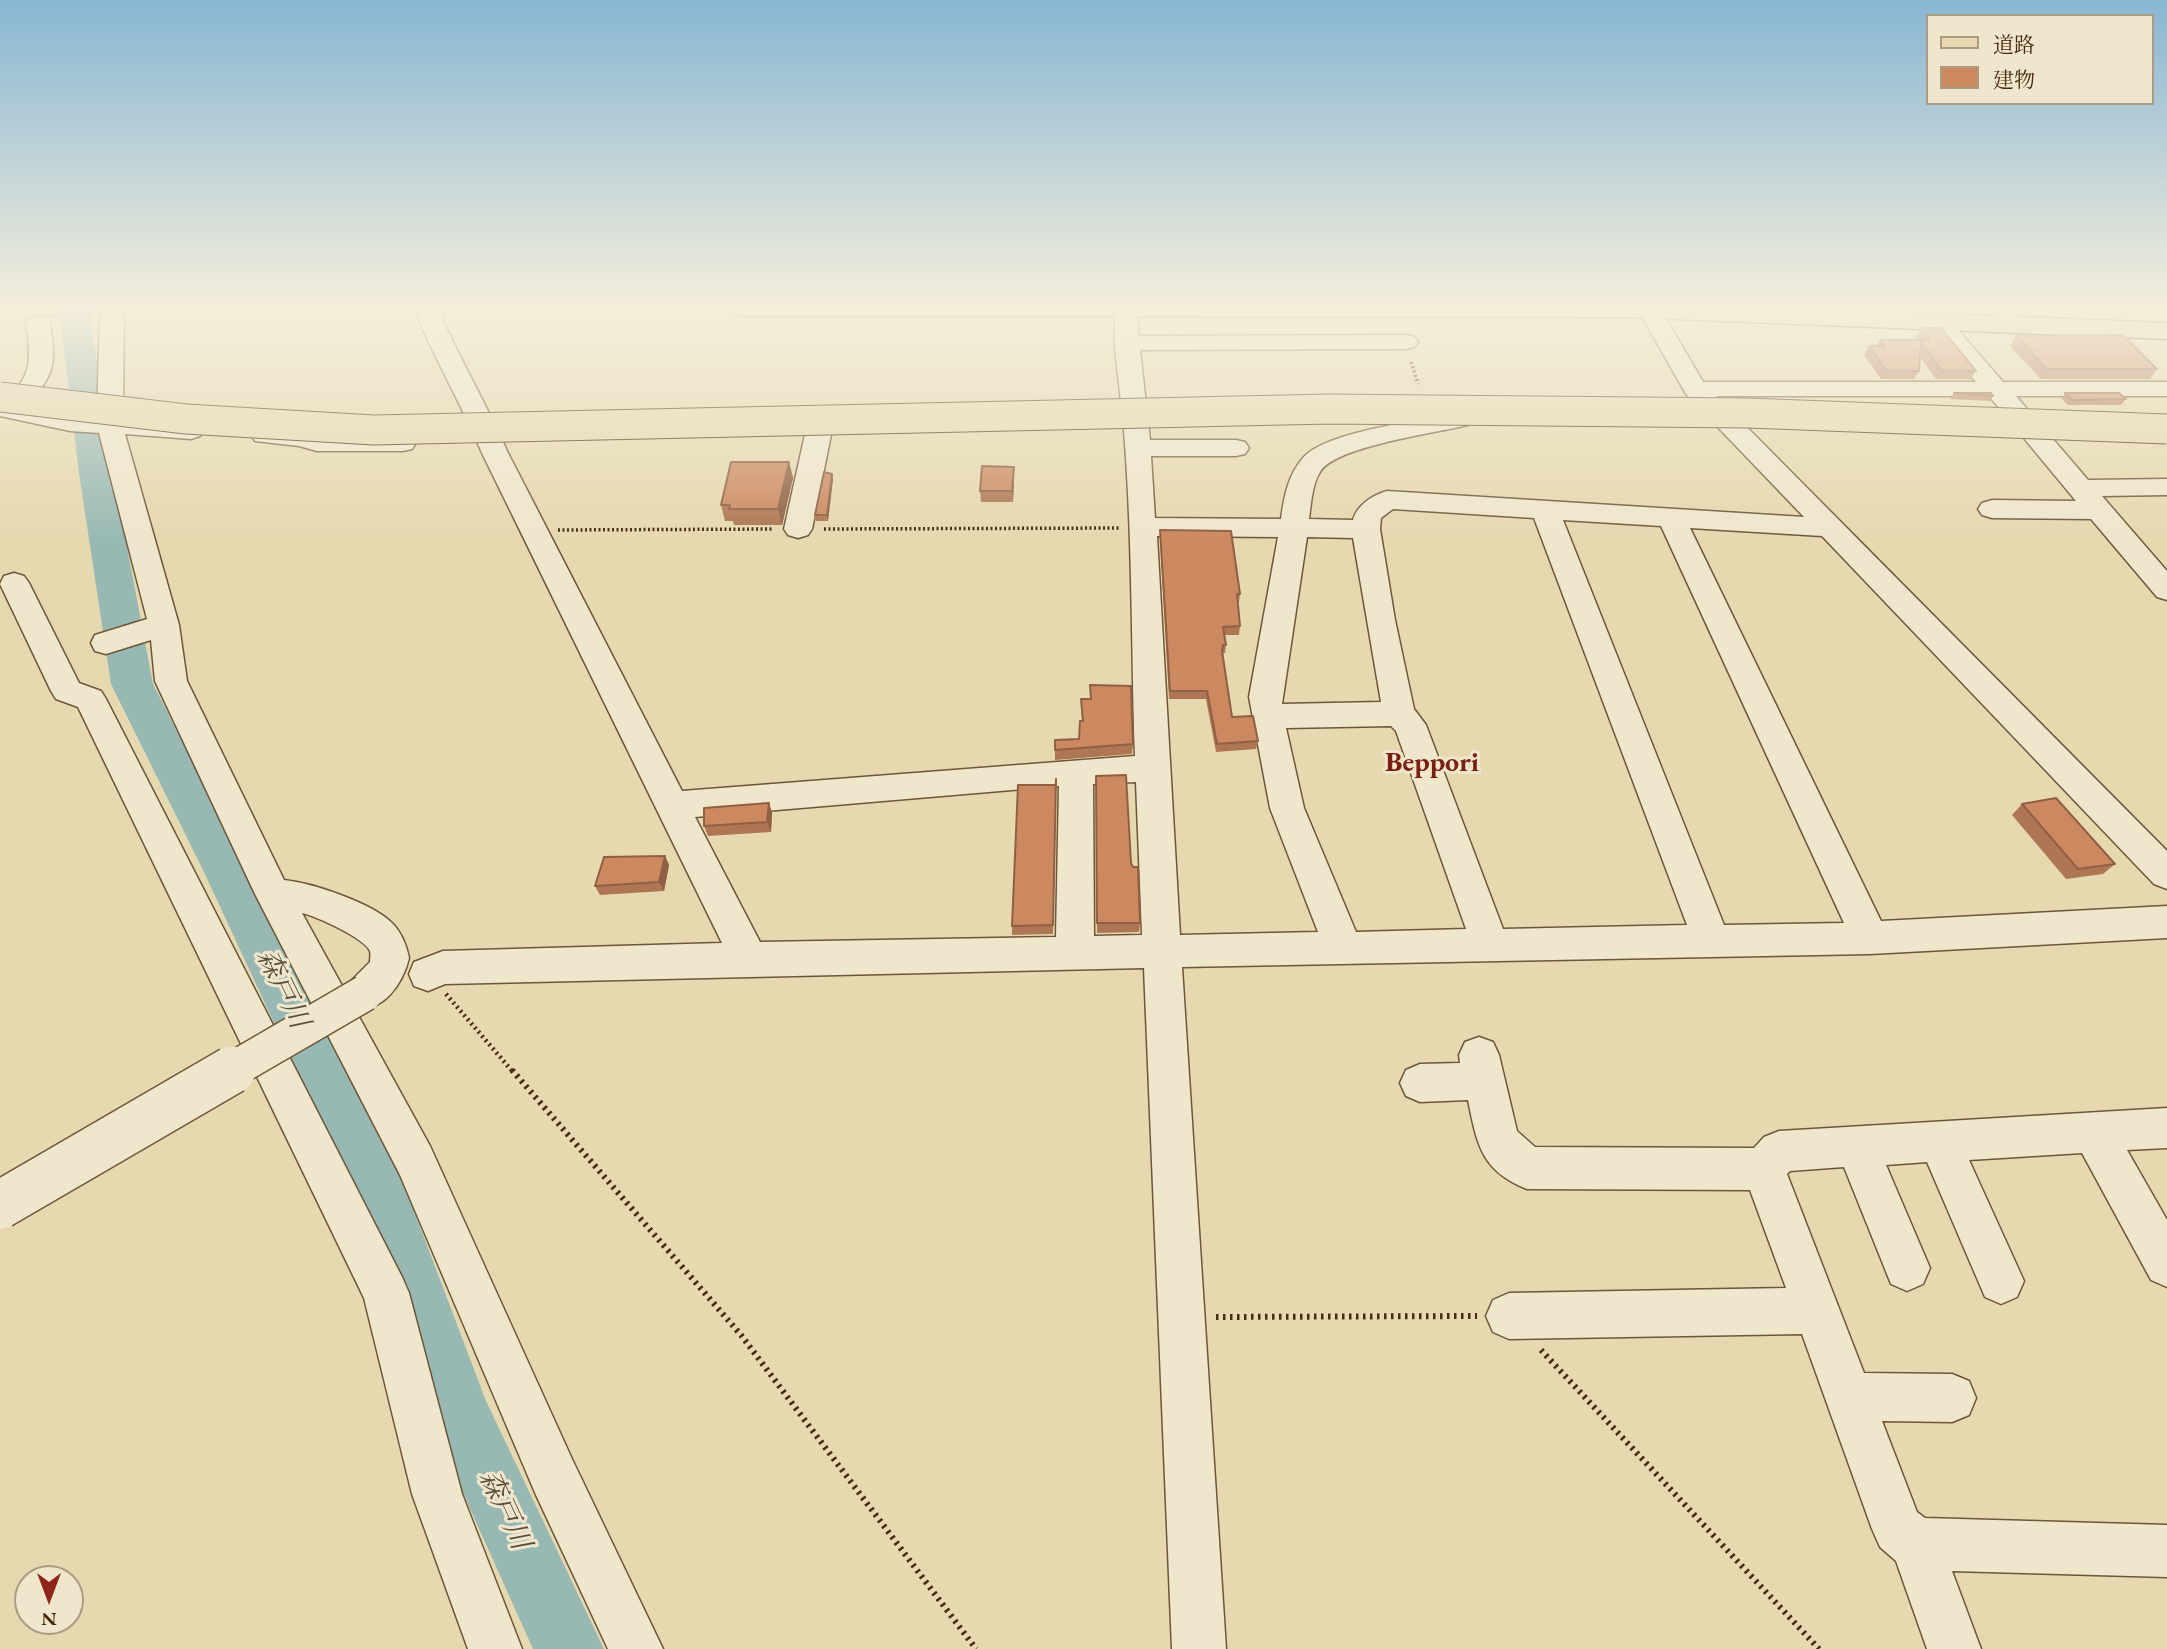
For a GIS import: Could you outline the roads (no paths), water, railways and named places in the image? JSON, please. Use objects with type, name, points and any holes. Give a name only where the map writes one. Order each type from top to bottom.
[{"type":"main road","points":[[2,399],[375,416],[1072,401],[1706,401],[2167,418]]},
{"type":"main road","points":[[2,399],[182,420],[280,428],[360,430],[1327,409],[1689,412],[2037,422],[2167,429]]},
{"type":"street","points":[[2,399],[25,385]]},
{"type":"street","points":[[111,385],[110,427],[164,625],[171,681],[273,894],[415,1161],[554,1477],[636,1649]]},
{"type":"street","points":[[461,385],[475,406],[486,437],[749,958]]},
{"type":"street","points":[[1131,385],[1138,448],[1161,951],[1199,1649]]},
{"type":"street","points":[[1693,385],[2167,874]]},
{"type":"street","points":[[1991,385],[2167,590]]},
{"type":"street","points":[[1695,389],[2167,389]]},
{"type":"street","points":[[2,399],[70,423],[302,438],[317,443],[412,443],[486,437],[1171,420],[1198,425],[1283,424],[1301,419],[1728,424],[2167,440]]},
{"type":"street","points":[[1344,949],[1287,808],[1265,697],[1300,490],[1317,458],[1354,444],[1459,420]]},
{"type":"street","points":[[798,529],[819,430]]},
{"type":"street","points":[[1138,448],[1236,448]]},
{"type":"street","points":[[2079,488],[2167,487]]},
{"type":"street","points":[[1490,944],[1410,725],[1399,714],[1380,620],[1366,529],[1368,515],[1387,500],[1830,528]]},
{"type":"street","points":[[1992,509],[2098,510]]},
{"type":"street","points":[[1545,510],[1711,940]]},
{"type":"street","points":[[1672,520],[1870,938]]},
{"type":"street","points":[[1142,527],[1366,529]]},
{"type":"street","points":[[2131,548],[2167,548]]},
{"type":"street","points":[[14,583],[67,691],[90,699],[386,1293],[437,1494],[495,1649]]},
{"type":"street","points":[[106,643],[164,625]]},
{"type":"street","points":[[1267,716],[1399,714]]},
{"type":"street","points":[[671,805],[1152,768]]},
{"type":"street","points":[[1074,953],[1076,772]]},
{"type":"street","points":[[0,1205],[365,993],[382,978],[390,963],[390,950],[378,933],[323,902],[304,896],[273,894]]},
{"type":"street","points":[[428,974],[443,968],[749,958],[1870,938],[2167,922]]},
{"type":"street","points":[[1420,1083],[1482,1068],[1498,1142],[1527,1168],[1764,1169]]},
{"type":"street","points":[[1764,1169],[1779,1151],[2167,1128]]},
{"type":"street","points":[[2094,1132],[2167,1264]]},
{"type":"street","points":[[1940,1142],[2001,1282]]},
{"type":"street","points":[[1857,1147],[1908,1268]]},
{"type":"street","points":[[1764,1169],[1898,1529],[1916,1544],[1954,1649]]},
{"type":"street","points":[[1509,1316],[1817,1311]]},
{"type":"street","points":[[1849,1397],[1952,1398]]},
{"type":"street","points":[[1916,1544],[2167,1551]]},
{"type":"waterway","name":"森戸川","points":[[86,385],[96,473],[132,684],[226,870],[372,1172],[460,1415],[569,1649]]},
{"type":"district","name":"Beppori","points":[[1432,763]]}]
